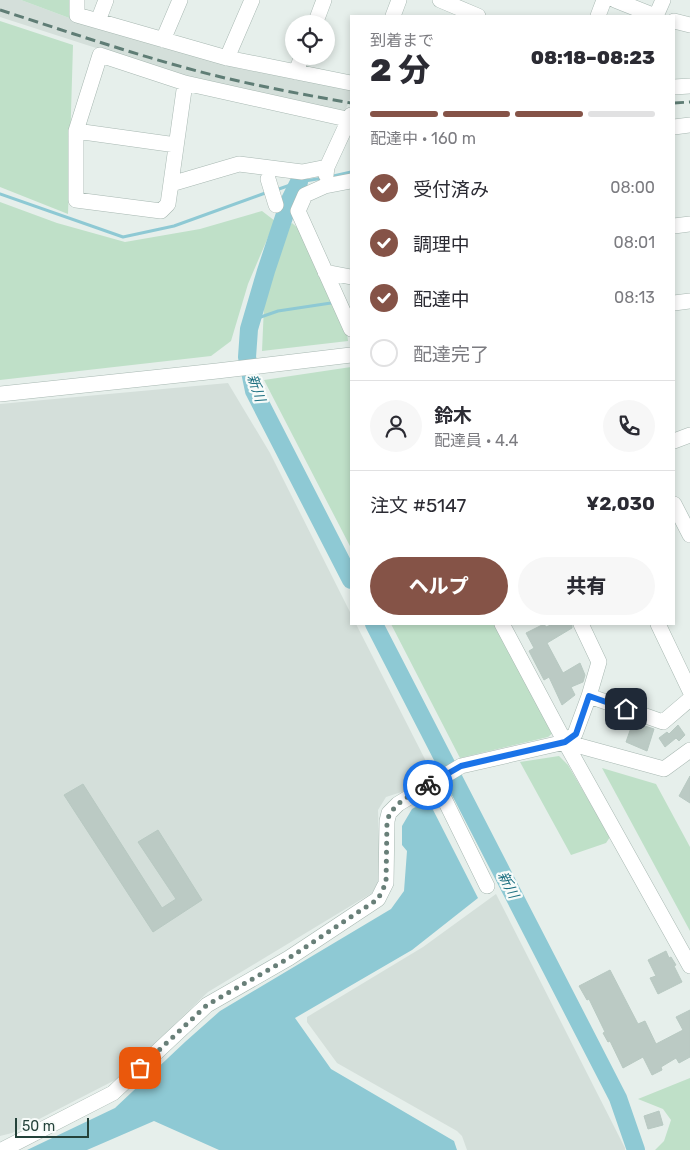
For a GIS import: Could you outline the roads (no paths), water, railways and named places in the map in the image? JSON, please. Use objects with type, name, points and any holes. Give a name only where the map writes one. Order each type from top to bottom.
[{"type":"street","points":[[77,0],[77,15],[227,58],[350,83]]},
{"type":"street","points":[[98,21],[106,0]]},
{"type":"street","points":[[163,40],[180,0]]},
{"type":"street","points":[[227,58],[252,0]]},
{"type":"street","points":[[318,15],[324,0]]},
{"type":"street","points":[[393,15],[400,0]]},
{"type":"street","points":[[440,0],[470,15]]},
{"type":"street","points":[[598,15],[604,0]]},
{"type":"street","points":[[615,0],[653,15]]},
{"type":"street","points":[[656,15],[663,0]]},
{"type":"street","points":[[675,21],[690,25]]},
{"type":"street","points":[[184,83],[168,204],[161,211],[76,200],[76,131],[100,55],[184,83],[350,118]]},
{"type":"street","points":[[296,72],[299,65]]},
{"type":"street","points":[[675,87],[690,86]]},
{"type":"street","points":[[350,120],[326,177],[305,195],[298,211],[350,327]]},
{"type":"street","points":[[675,127],[690,125]]},
{"type":"street","points":[[76,131],[176,145]]},
{"type":"street","points":[[171,184],[239,164],[302,172],[350,181]]},
{"type":"street","points":[[268,180],[276,205]]},
{"type":"street","points":[[675,226],[690,224]]},
{"type":"street","points":[[325,272],[350,278]]},
{"type":"street","points":[[337,298],[350,279]]},
{"type":"street","points":[[675,303],[690,301]]},
{"type":"street","points":[[0,394],[350,355]]},
{"type":"street","points":[[675,442],[690,435]]},
{"type":"street","points":[[675,509],[690,536]]},
{"type":"street","points":[[503,625],[565,742],[690,966]]},
{"type":"street","points":[[2,1150],[113,1093],[207,1005],[289,958],[378,899],[386,883],[387,821],[389,813],[398,804],[434,780],[461,766],[565,742],[576,734],[599,662],[581,625]]},
{"type":"street","points":[[658,625],[690,691]]},
{"type":"street","points":[[589,696],[663,722],[690,700]]},
{"type":"street","points":[[565,742],[664,769],[690,750]]},
{"type":"street","points":[[434,780],[487,886]]},
{"type":"water","points":[[428,800],[478,898],[412,950],[295,1018],[331,1069],[454,1141],[457,1150],[219,1150],[154,1121],[87,1150],[27,1150],[115,1108],[220,1011],[391,909],[404,891],[407,851],[402,845],[402,826],[412,809]]},
{"type":"waterway","points":[[329,177],[350,172]]},
{"type":"waterway","name":"新川","points":[[276,190],[299,182],[323,178]]},
{"type":"waterway","name":"新川","points":[[299,182],[289,202],[266,271],[249,329],[247,357],[254,391],[350,578]]},
{"type":"waterway","points":[[0,194],[123,237],[174,226],[268,192]]},
{"type":"waterway","points":[[252,320],[278,311],[331,303]]},
{"type":"waterway","name":"新川","points":[[375,625],[618,1098],[636,1150]]},
{"type":"railway","points":[[0,10],[190,69],[267,87],[350,103]]},
{"type":"railway","points":[[675,103],[690,102]]}]
